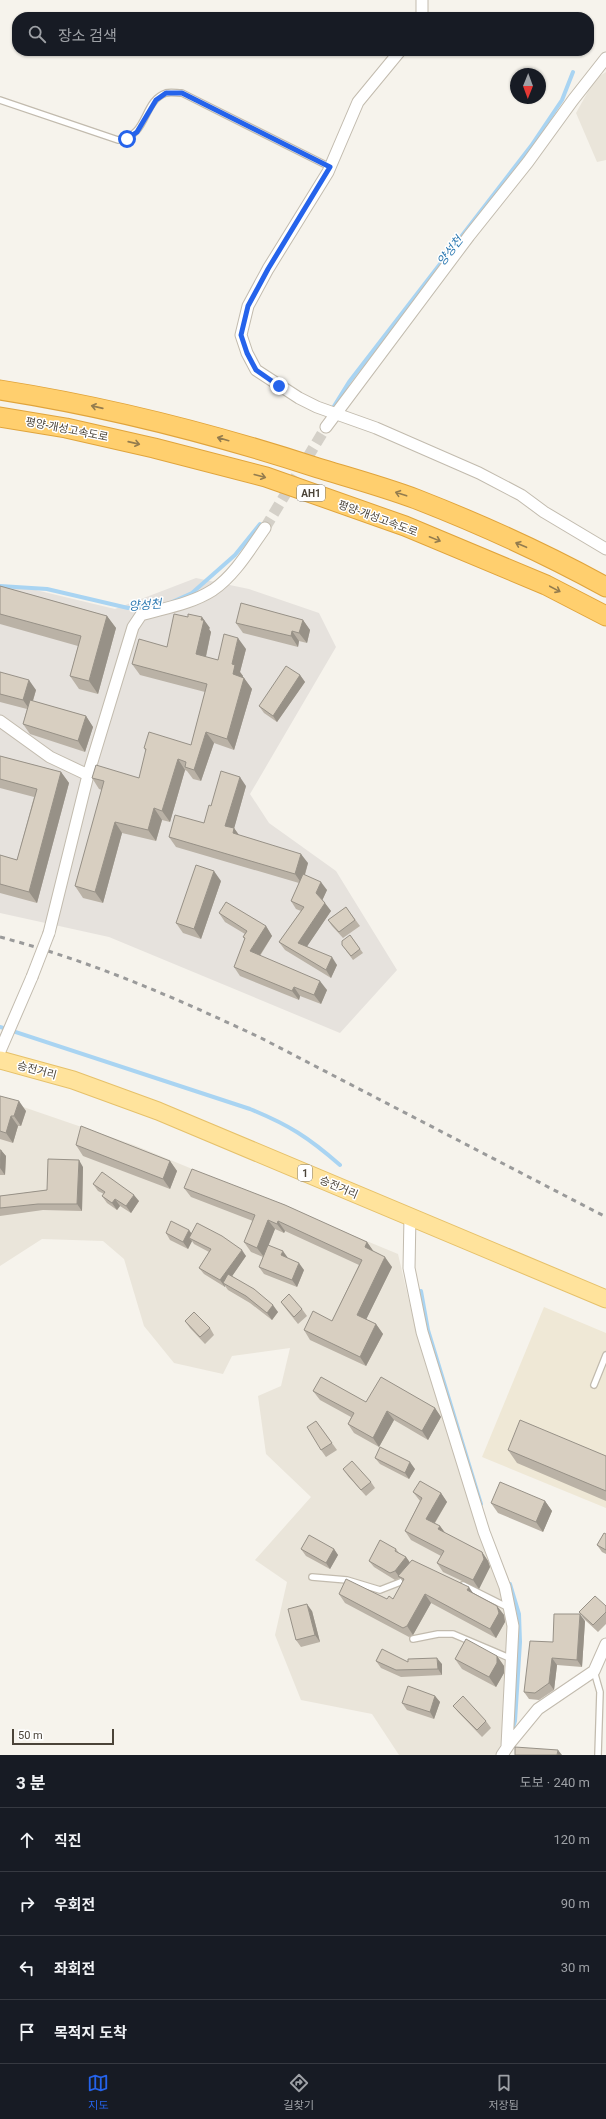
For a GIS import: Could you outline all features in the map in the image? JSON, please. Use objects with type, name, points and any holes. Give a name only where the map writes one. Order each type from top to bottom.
[{"type":"highway","name":"AH1","points":[[0,390],[70,401],[162,422],[275,454],[416,499],[557,560],[606,587]]},
{"type":"highway","name":"평양-개성고속도로","points":[[0,417],[66,428],[154,448],[266,477],[426,535],[546,584],[606,616]]},
{"type":"main road","name":"승전거리","points":[[0,1060],[72,1080],[158,1111],[606,1299]]},
{"type":"street","points":[[422,0],[422,12]]},
{"type":"street","points":[[396,56],[358,102],[330,167],[268,269],[248,306],[241,335],[247,353],[256,370],[299,398],[376,428],[479,473],[521,495],[550,516],[606,548]]},
{"type":"street","points":[[326,427],[335,413],[606,58]]},
{"type":"street","points":[[0,1051],[49,933],[88,775],[134,627],[140,615],[172,608],[214,589],[233,572],[265,528]]},
{"type":"street","points":[[0,721],[50,757],[88,775]]},
{"type":"street","points":[[410,1216],[409,1268],[422,1332],[484,1532],[505,1586],[513,1626],[505,1750]]},
{"type":"street","points":[[505,1750],[538,1709],[594,1671],[606,1644]]},
{"type":"lane","points":[[0,100],[118,140],[127,139],[137,132],[156,100],[166,93],[182,93],[330,167]]},
{"type":"lane","points":[[594,1385],[606,1355]]},
{"type":"lane","points":[[312,1577],[347,1580],[380,1590],[403,1581],[411,1569]]},
{"type":"lane","points":[[453,1581],[509,1608]]},
{"type":"lane","points":[[414,1639],[438,1634],[453,1634],[512,1659]]},
{"type":"lane","points":[[594,1671],[600,1692],[598,1755]]},
{"type":"shaded area","points":[[606,72],[606,160],[597,162],[576,113],[595,79]]},
{"type":"shaded area","points":[[196,578],[249,589],[319,613],[336,647],[250,794],[269,823],[336,871],[397,970],[340,1033],[109,937],[0,913],[0,589],[19,586],[115,609]]},
{"type":"shaded area","points":[[0,1099],[134,1145],[398,1254],[416,1331],[446,1417],[509,1618],[504,1738],[496,1755],[399,1755],[372,1714],[301,1700],[275,1635],[287,1582],[255,1560],[311,1497],[266,1454],[258,1396],[281,1386],[290,1348],[232,1356],[223,1374],[174,1363],[144,1326],[124,1259],[103,1241],[42,1239],[0,1266]]},
{"type":"shaded area","points":[[544,1307],[606,1333],[606,1508],[482,1457]]},
{"type":"building","points":[[0,586],[107,616],[89,681],[70,676],[81,636],[0,614]]},
{"type":"building","points":[[241,603],[303,620],[299,633],[292,631],[291,636],[236,623]]},
{"type":"building","points":[[174,614],[188,617],[188,614],[202,617],[201,620],[204,620],[196,654],[218,660],[224,634],[238,638],[232,664],[235,665],[233,674],[244,678],[227,739],[206,732],[194,770],[185,767],[186,762],[178,759],[162,811],[154,808],[148,830],[115,822],[95,892],[75,886],[104,781],[92,778],[96,765],[139,778],[146,749],[144,748],[149,732],[191,745],[207,684],[132,664],[139,639],[167,647]]},
{"type":"building","points":[[286,666],[300,675],[273,716],[259,706]]},
{"type":"building","points":[[0,672],[29,680],[23,700],[0,694]]},
{"type":"building","points":[[30,700],[86,716],[78,741],[23,724]]},
{"type":"building","points":[[0,756],[61,772],[29,892],[0,884],[0,855],[17,860],[37,789],[0,779]]},
{"type":"building","points":[[221,771],[240,777],[225,826],[234,828],[233,833],[301,854],[295,874],[169,837],[175,815],[204,823],[209,805],[211,806]]},
{"type":"building","points":[[196,865],[214,871],[194,929],[176,923]]},
{"type":"building","points":[[303,874],[321,882],[316,893],[325,903],[298,943],[332,957],[326,970],[279,942],[304,907],[291,901]]},
{"type":"building","points":[[226,902],[266,926],[250,951],[320,981],[314,995],[294,987],[292,991],[234,967],[245,938],[243,937],[247,931],[219,913]]},
{"type":"building","points":[[346,907],[355,920],[339,932],[328,920]]},
{"type":"building","points":[[350,935],[360,949],[351,956],[342,945],[342,941]]},
{"type":"building","points":[[0,1096],[19,1101],[14,1116],[11,1116],[6,1133],[0,1131]]},
{"type":"building","points":[[81,1126],[170,1161],[163,1179],[76,1145]]},
{"type":"building","points":[[48,1159],[79,1160],[77,1204],[38,1204],[0,1208],[0,1196],[47,1190]]},
{"type":"building","points":[[192,1169],[285,1205],[367,1242],[365,1247],[385,1257],[357,1315],[376,1324],[360,1357],[304,1330],[313,1311],[332,1321],[362,1260],[278,1221],[277,1224],[268,1220],[257,1248],[244,1242],[255,1215],[184,1188]]},
{"type":"building","points":[[102,1172],[134,1195],[126,1206],[115,1199],[112,1203],[102,1196],[105,1192],[93,1184]]},
{"type":"building","points":[[171,1221],[189,1230],[183,1242],[166,1233]]},
{"type":"building","points":[[197,1223],[222,1236],[242,1250],[220,1280],[199,1268],[211,1249],[189,1238]]},
{"type":"building","points":[[268,1245],[283,1251],[281,1255],[299,1263],[292,1280],[259,1267]]},
{"type":"building","points":[[228,1274],[254,1289],[273,1305],[267,1313],[246,1296],[223,1283]]},
{"type":"building","points":[[289,1294],[302,1309],[294,1317],[281,1302]]},
{"type":"building","points":[[194,1312],[210,1328],[200,1337],[185,1321]]},
{"type":"building","points":[[321,1377],[366,1402],[381,1377],[435,1408],[422,1431],[387,1411],[373,1438],[348,1424],[354,1413],[313,1391]]},
{"type":"building","points":[[520,1420],[606,1456],[606,1491],[508,1450]]},
{"type":"building","points":[[316,1421],[332,1443],[321,1450],[307,1427]]},
{"type":"building","points":[[380,1447],[410,1462],[405,1473],[375,1458]]},
{"type":"building","points":[[352,1461],[371,1482],[361,1490],[343,1469]]},
{"type":"building","points":[[420,1481],[441,1493],[426,1519],[440,1526],[438,1529],[482,1552],[484,1559],[473,1580],[437,1563],[444,1551],[405,1531],[422,1498],[413,1492]]},
{"type":"building","points":[[500,1482],[545,1501],[536,1522],[491,1503]]},
{"type":"building","points":[[604,1533],[606,1534],[606,1550],[597,1545]]},
{"type":"building","points":[[309,1535],[334,1549],[326,1563],[301,1549]]},
{"type":"building","points":[[380,1540],[396,1549],[395,1551],[406,1557],[395,1571],[390,1573],[369,1561]]},
{"type":"building","points":[[412,1560],[469,1587],[467,1590],[497,1606],[499,1613],[490,1629],[425,1594],[407,1626],[403,1628],[339,1594],[346,1579],[387,1599],[389,1596],[393,1599],[404,1579],[398,1576]]},
{"type":"building","points":[[595,1596],[606,1606],[606,1612],[593,1625],[579,1612]]},
{"type":"building","points":[[307,1604],[315,1635],[296,1640],[288,1609]]},
{"type":"building","points":[[554,1614],[580,1614],[577,1660],[552,1658],[549,1683],[535,1693],[524,1692],[530,1641],[553,1642]]},
{"type":"building","points":[[466,1639],[497,1656],[497,1663],[489,1677],[455,1659]]},
{"type":"building","points":[[382,1649],[408,1662],[408,1659],[437,1658],[438,1669],[396,1670],[376,1661]]},
{"type":"building","points":[[408,1686],[435,1696],[430,1712],[402,1703]]},
{"type":"building","points":[[463,1696],[486,1721],[477,1730],[453,1706]]},
{"type":"building","points":[[515,1747],[558,1750],[557,1755],[515,1755]]},
{"type":"waterway","name":"양성천","points":[[331,411],[349,382],[531,146],[562,100],[573,72]]},
{"type":"waterway","name":"양성천","points":[[172,602],[192,593],[235,555],[260,524]]},
{"type":"waterway","name":"양성천","points":[[0,586],[47,589],[128,608],[157,606]]},
{"type":"waterway","points":[[0,1027],[250,1109],[298,1132],[340,1165]]},
{"type":"waterway","points":[[421,1291],[428,1330],[481,1504]]},
{"type":"waterway","points":[[510,1584],[519,1614],[520,1642],[515,1721],[512,1731]]},
{"type":"tunnel","points":[[265,528],[326,427]]},
{"type":"railway","points":[[0,937],[67,957],[100,969],[229,1023],[261,1038],[606,1217]]},
{"type":"route","points":[[127,139],[137,132],[156,100],[166,93],[182,93],[330,167],[268,269],[248,306],[241,335],[247,353],[256,370],[279,386]]}]
